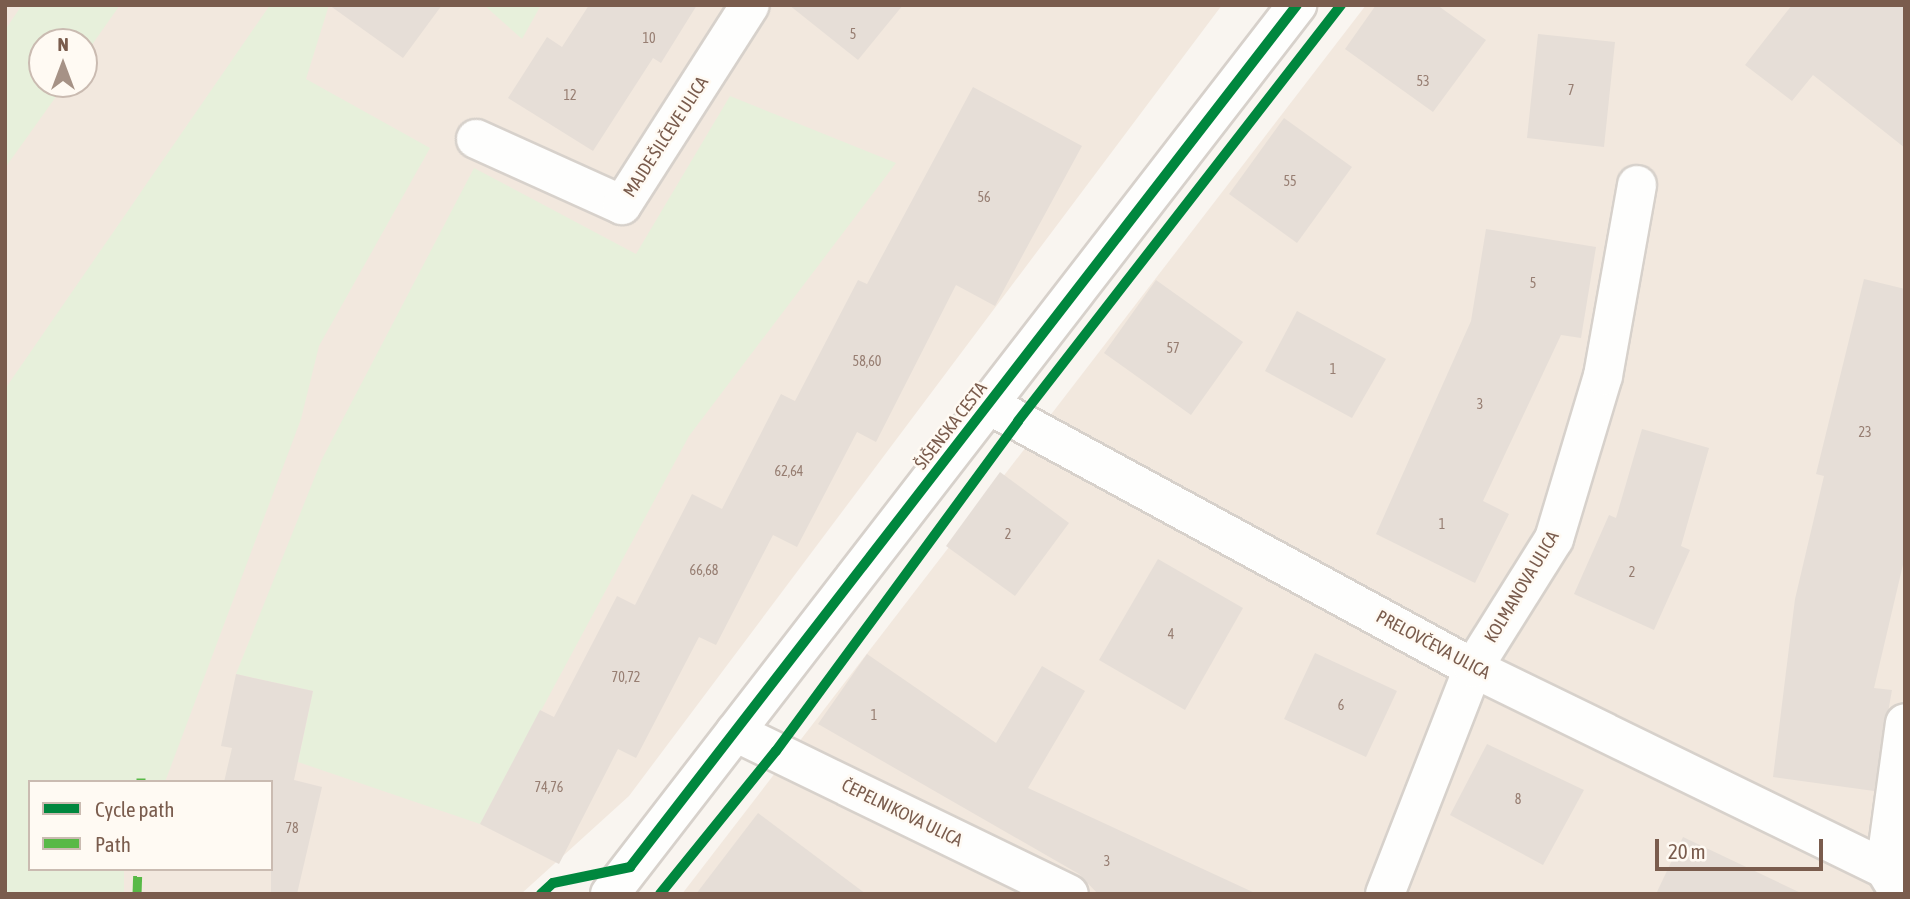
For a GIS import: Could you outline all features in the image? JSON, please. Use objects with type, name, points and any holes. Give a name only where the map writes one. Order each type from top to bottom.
[{"type":"street","name":"MAJDE ŠILČEVE ULICA","points":[[476,139],[622,205],[750,5]]},
{"type":"street","name":"ŠIŠENSKA CESTA","points":[[610,894],[1297,5]]},
{"type":"street","name":"KOLMANOVA ULICA","points":[[1385,894],[1473,668],[1554,539],[1603,376],[1637,185]]},
{"type":"street","name":"PRELOVČEVA ULICA","points":[[989,405],[1473,668],[1893,881]]},
{"type":"street","points":[[1893,881],[1905,723]]},
{"type":"street","name":"ČEPELNIKOVA ULICA","points":[[735,732],[1069,894]]},
{"type":"shaded area","points":[[5,5],[1222,5],[629,796],[521,894],[5,894]]},
{"type":"shaded area","points":[[1366,5],[1905,5],[1905,894],[682,894]]},
{"type":"green space","points":[[22,5],[120,5],[98,36],[98,28],[28,28],[28,98],[55,98],[5,168],[5,30]]},
{"type":"green space","points":[[270,5],[329,5],[306,79],[430,148],[319,346],[301,419],[166,780],[28,780],[28,871],[124,871],[124,894],[5,894],[5,389]]},
{"type":"green space","points":[[484,5],[541,5],[522,39]]},
{"type":"green space","points":[[730,96],[896,163],[689,436],[480,824],[298,762],[313,691],[236,674],[322,459],[474,168],[636,254]]},
{"type":"building","points":[[329,5],[442,5],[403,58]]},
{"type":"building","points":[[589,5],[697,5],[661,63],[653,58],[593,151],[508,98],[547,37],[562,47]]},
{"type":"building","points":[[789,5],[903,5],[858,60]]},
{"type":"building","points":[[1376,5],[1437,5],[1486,40],[1433,112],[1345,49]]},
{"type":"building","points":[[1792,5],[1905,5],[1905,148],[1813,75],[1792,101],[1745,65]]},
{"type":"building","points":[[1538,34],[1615,42],[1604,147],[1527,138]]},
{"type":"building","points":[[973,87],[1082,146],[995,306],[956,285],[876,442],[857,432],[797,547],[773,535],[716,645],[699,637],[636,758],[618,749],[559,864],[480,824],[540,710],[554,717],[617,596],[635,605],[692,494],[722,509],[781,394],[795,401],[858,280],[867,284]]},
{"type":"building","points":[[1284,118],[1352,167],[1297,243],[1229,194]]},
{"type":"building","points":[[1486,229],[1596,247],[1581,338],[1561,335],[1483,501],[1509,514],[1475,583],[1376,534],[1471,321]]},
{"type":"building","points":[[1864,279],[1905,289],[1905,556],[1874,688],[1892,690],[1874,791],[1773,777],[1795,599],[1824,476],[1816,474]]},
{"type":"building","points":[[1156,280],[1243,342],[1191,415],[1104,353]]},
{"type":"building","points":[[1297,311],[1386,359],[1352,418],[1265,371]]},
{"type":"building","points":[[1642,429],[1709,448],[1681,546],[1690,550],[1654,630],[1574,594],[1609,515],[1616,518]]},
{"type":"building","points":[[1000,472],[1069,523],[1015,596],[946,546]]},
{"type":"building","points":[[1158,559],[1243,608],[1185,710],[1099,660]]},
{"type":"building","points":[[1315,653],[1397,691],[1366,757],[1284,719]]},
{"type":"building","points":[[867,654],[996,743],[1042,666],[1085,691],[1028,788],[1257,894],[1098,894],[1079,874],[818,724]]},
{"type":"building","points":[[236,674],[313,691],[294,780],[322,787],[297,894],[271,894],[273,780],[224,780],[232,748],[221,746]]},
{"type":"building","points":[[1487,744],[1584,790],[1543,865],[1450,815]]},
{"type":"building","points":[[758,813],[866,894],[696,894]]},
{"type":"building","points":[[1683,837],[1803,894],[1656,894]]},
{"type":"marked path","points":[[137,894],[138,871]]},
{"type":"cycle path","points":[[541,894],[553,883],[630,867],[1297,5]]},
{"type":"cycle path","points":[[660,894],[776,751],[1018,421],[1341,5]]}]
